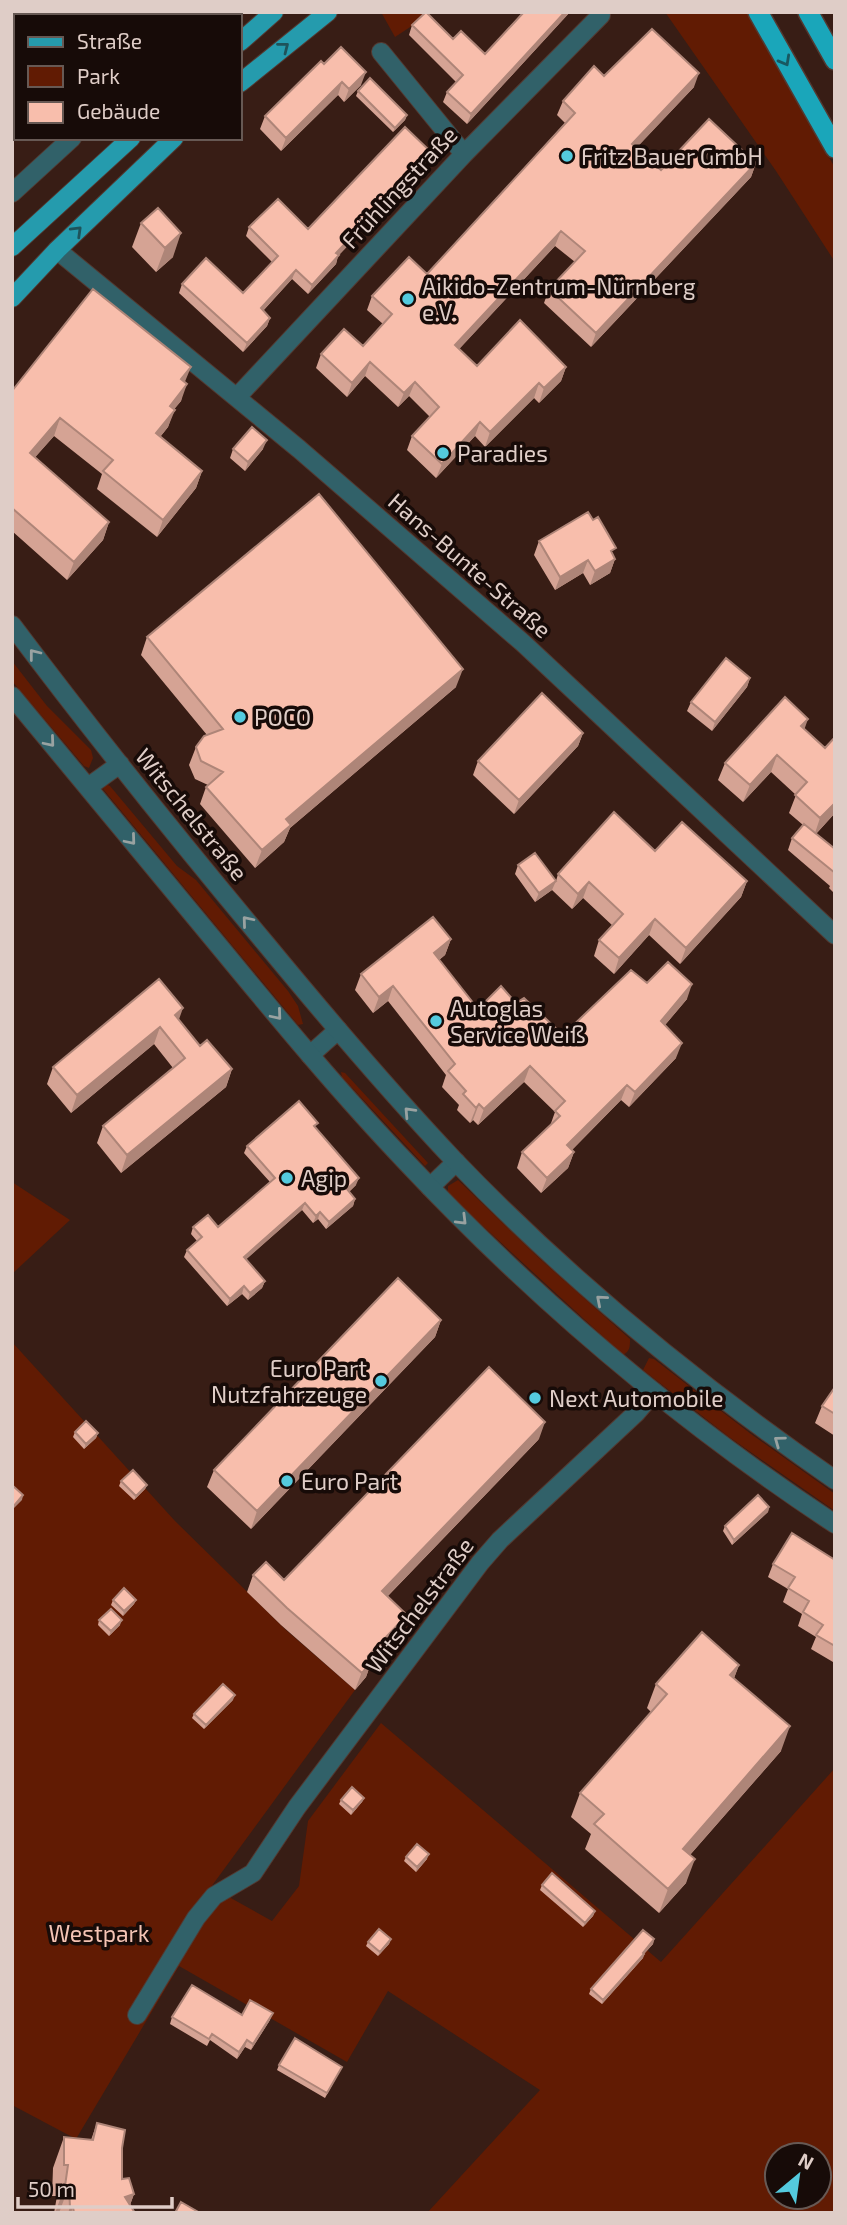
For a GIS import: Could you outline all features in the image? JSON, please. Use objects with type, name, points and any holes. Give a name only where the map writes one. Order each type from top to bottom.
[{"type":"highway","points":[[758,12],[835,148]]},
{"type":"highway","points":[[808,12],[835,60]]},
{"type":"main road","points":[[242,40],[274,12]]},
{"type":"main road","points":[[242,81],[328,12]]},
{"type":"main road","points":[[12,247],[129,140]]},
{"type":"main road","points":[[12,298],[57,250],[172,140]]},
{"type":"street","name":"Frühlingstraße","points":[[237,397],[464,153],[601,15]]},
{"type":"street","points":[[381,52],[464,153]]},
{"type":"street","points":[[12,193],[70,140]]},
{"type":"street","name":"Hans-Bunte-Straße","points":[[57,250],[237,397],[523,643],[835,935]]},
{"type":"street","name":"Witschelstraße","points":[[12,625],[120,764],[338,1030],[456,1162],[531,1236],[626,1321],[741,1413],[835,1480]]},
{"type":"street","points":[[12,696],[310,1055],[430,1187],[527,1282],[654,1392],[729,1451],[835,1524]]},
{"type":"street","points":[[88,787],[120,764]]},
{"type":"street","points":[[310,1055],[338,1030]]},
{"type":"street","points":[[430,1187],[456,1162]]},
{"type":"street","name":"Witschelstraße","points":[[137,2015],[196,1918],[214,1896],[253,1873],[296,1807],[499,1540],[616,1432],[654,1392]]},
{"type":"green space","points":[[381,12],[433,12],[395,37]]},
{"type":"green space","points":[[665,12],[747,12],[835,168],[835,262],[776,171]]},
{"type":"green space","points":[[12,661],[47,706],[91,750],[93,758],[89,768],[84,766],[12,681]]},
{"type":"green space","points":[[105,784],[110,786],[177,866],[196,880],[288,991],[298,1006],[303,1024],[298,1025],[103,789]]},
{"type":"green space","points":[[341,1072],[345,1073],[428,1163],[425,1166],[342,1077]]},
{"type":"green space","points":[[458,1180],[538,1257],[630,1339],[627,1352],[623,1355],[448,1194],[448,1186]]},
{"type":"green space","points":[[12,1182],[70,1220],[12,1274]]},
{"type":"green space","name":"Westpark","points":[[12,1342],[175,1521],[286,1630],[355,1690],[211,1887],[272,1921],[299,1886],[308,1821],[381,1723],[661,1962],[835,1768],[835,2213],[427,2213],[540,2090],[388,1991],[347,2062],[179,1966],[76,2139],[12,2105]]},
{"type":"green space","points":[[649,1358],[654,1359],[751,1434],[835,1494],[835,1511],[729,1437],[643,1370]]},
{"type":"building","points":[[33,12],[132,12],[130,14]]},
{"type":"building","points":[[140,12],[169,12],[168,14]]},
{"type":"building","points":[[426,12],[453,39],[461,31],[485,54],[524,12],[565,12],[471,114],[447,92],[463,75],[412,25]]},
{"type":"building","points":[[652,29],[699,73],[632,144],[661,170],[709,119],[756,163],[596,333],[549,289],[585,251],[561,231],[455,345],[477,366],[520,320],[566,367],[544,388],[539,383],[490,432],[480,422],[442,464],[412,436],[439,407],[415,382],[404,393],[370,362],[352,383],[321,354],[344,329],[363,346],[392,314],[372,296],[409,257],[427,274],[575,113],[563,101],[594,66],[604,76]]},
{"type":"building","points":[[14,36],[12,81],[12,38]]},
{"type":"building","points":[[341,47],[366,72],[349,89],[342,82],[286,138],[265,116],[321,61],[324,64]]},
{"type":"building","points":[[370,78],[407,115],[395,128],[358,91]]},
{"type":"building","points":[[405,127],[431,152],[336,253],[339,255],[312,285],[296,270],[261,308],[270,318],[247,343],[182,284],[206,258],[243,293],[278,256],[249,227],[278,199],[308,229]]},
{"type":"building","points":[[158,208],[181,233],[165,248],[141,223]]},
{"type":"building","points":[[93,289],[191,367],[181,379],[187,384],[170,406],[175,410],[156,433],[202,471],[163,520],[103,471],[113,460],[60,418],[30,453],[109,522],[74,562],[12,508],[12,391]]},
{"type":"building","points":[[252,427],[267,440],[248,462],[233,449]]},
{"type":"building","points":[[319,494],[463,669],[286,819],[291,825],[262,850],[206,787],[223,772],[201,761],[196,747],[204,736],[223,729],[147,637]]},
{"type":"building","points":[[588,512],[593,520],[598,517],[616,548],[611,551],[615,559],[595,571],[588,560],[560,577],[539,541]]},
{"type":"building","points":[[726,658],[750,678],[715,722],[691,702]]},
{"type":"building","points":[[542,693],[583,733],[519,800],[478,761]]},
{"type":"building","points":[[785,697],[808,719],[801,726],[825,748],[835,737],[835,803],[820,818],[795,795],[807,782],[777,755],[750,785],[725,763]]},
{"type":"building","points":[[614,812],[655,851],[682,822],[747,881],[686,948],[655,919],[619,958],[599,940],[623,914],[589,882],[578,894],[558,874]]},
{"type":"building","points":[[804,824],[835,849],[835,873],[792,838]]},
{"type":"building","points":[[535,853],[556,881],[539,893],[518,865]]},
{"type":"building","points":[[433,917],[451,939],[434,953],[478,1009],[501,986],[516,1003],[524,998],[563,1035],[631,970],[647,983],[668,962],[692,984],[661,1021],[682,1043],[635,1092],[627,1085],[567,1145],[574,1152],[547,1178],[522,1152],[560,1116],[555,1111],[565,1101],[530,1066],[484,1109],[479,1104],[476,1108],[463,1094],[466,1091],[448,1071],[455,1064],[393,986],[379,997],[361,974]]},
{"type":"building","points":[[159,979],[183,1008],[175,1015],[200,1046],[207,1040],[232,1069],[127,1155],[103,1126],[185,1058],[160,1027],[77,1095],[53,1067]]},
{"type":"building","points":[[299,1101],[318,1123],[314,1126],[359,1178],[347,1189],[355,1199],[329,1222],[320,1212],[316,1216],[305,1203],[244,1257],[265,1281],[250,1293],[244,1286],[230,1299],[187,1250],[202,1237],[193,1227],[208,1215],[218,1227],[275,1178],[247,1146]]},
{"type":"building","points":[[398,1278],[441,1320],[257,1511],[214,1470]]},
{"type":"building","points":[[489,1367],[545,1422],[382,1591],[407,1615],[368,1656],[372,1660],[362,1673],[253,1575],[266,1562],[284,1580]]},
{"type":"building","points":[[835,1387],[835,1414],[822,1406]]},
{"type":"building","points":[[86,1421],[98,1433],[86,1444],[75,1432]]},
{"type":"building","points":[[133,1470],[147,1485],[136,1496],[121,1481]]},
{"type":"building","points":[[12,1485],[23,1495],[13,1507],[12,1507]]},
{"type":"building","points":[[758,1495],[769,1507],[734,1540],[725,1526]]},
{"type":"building","points":[[792,1533],[835,1560],[835,1646],[816,1635],[823,1625],[803,1612],[809,1601],[788,1588],[795,1577],[773,1564]]},
{"type":"building","points":[[124,1588],[136,1600],[124,1611],[113,1600]]},
{"type":"building","points":[[111,1609],[122,1620],[111,1631],[99,1620]]},
{"type":"building","points":[[702,1632],[739,1665],[730,1675],[790,1726],[683,1849],[695,1859],[668,1889],[594,1824],[604,1814],[580,1793],[667,1694],[656,1684]]},
{"type":"building","points":[[223,1684],[235,1695],[206,1725],[194,1714]]},
{"type":"building","points":[[352,1787],[364,1798],[353,1810],[341,1800]]},
{"type":"building","points":[[417,1844],[429,1854],[417,1867],[406,1857]]},
{"type":"building","points":[[552,1873],[595,1911],[585,1923],[542,1885]]},
{"type":"building","points":[[379,1929],[391,1939],[380,1952],[368,1942]]},
{"type":"building","points":[[643,1930],[654,1939],[603,2000],[591,1989]]},
{"type":"building","points":[[192,1985],[242,2015],[250,2000],[273,2013],[253,2044],[247,2040],[239,2052],[212,2034],[209,2039],[172,2017]]},
{"type":"building","points":[[295,2038],[342,2067],[327,2093],[279,2065]]},
{"type":"building","points":[[97,2123],[125,2130],[122,2179],[129,2178],[134,2194],[125,2197],[135,2213],[74,2213],[73,2207],[70,2207],[69,2186],[65,2186],[68,2165],[64,2165],[64,2137],[93,2140]]},
{"type":"building","points":[[181,2202],[200,2213],[175,2213]]},
{"type":"place","name":"Fritz Bauer GmbH","points":[[567,156]]},
{"type":"place","name":"Aikido-Zentrum-Nürnberg e.V.","points":[[408,299]]},
{"type":"place","name":"Paradies","points":[[443,453]]},
{"type":"place","name":"POCO","points":[[240,717]]},
{"type":"place","name":"Autoglas Service Weiß","points":[[436,1021]]},
{"type":"place","name":"Agip","points":[[287,1178]]},
{"type":"place","name":"Euro Part Nutzfahrzeuge","points":[[381,1381]]},
{"type":"place","name":"Next Automobile","points":[[535,1398]]},
{"type":"place","name":"Euro Part","points":[[287,1481]]}]
